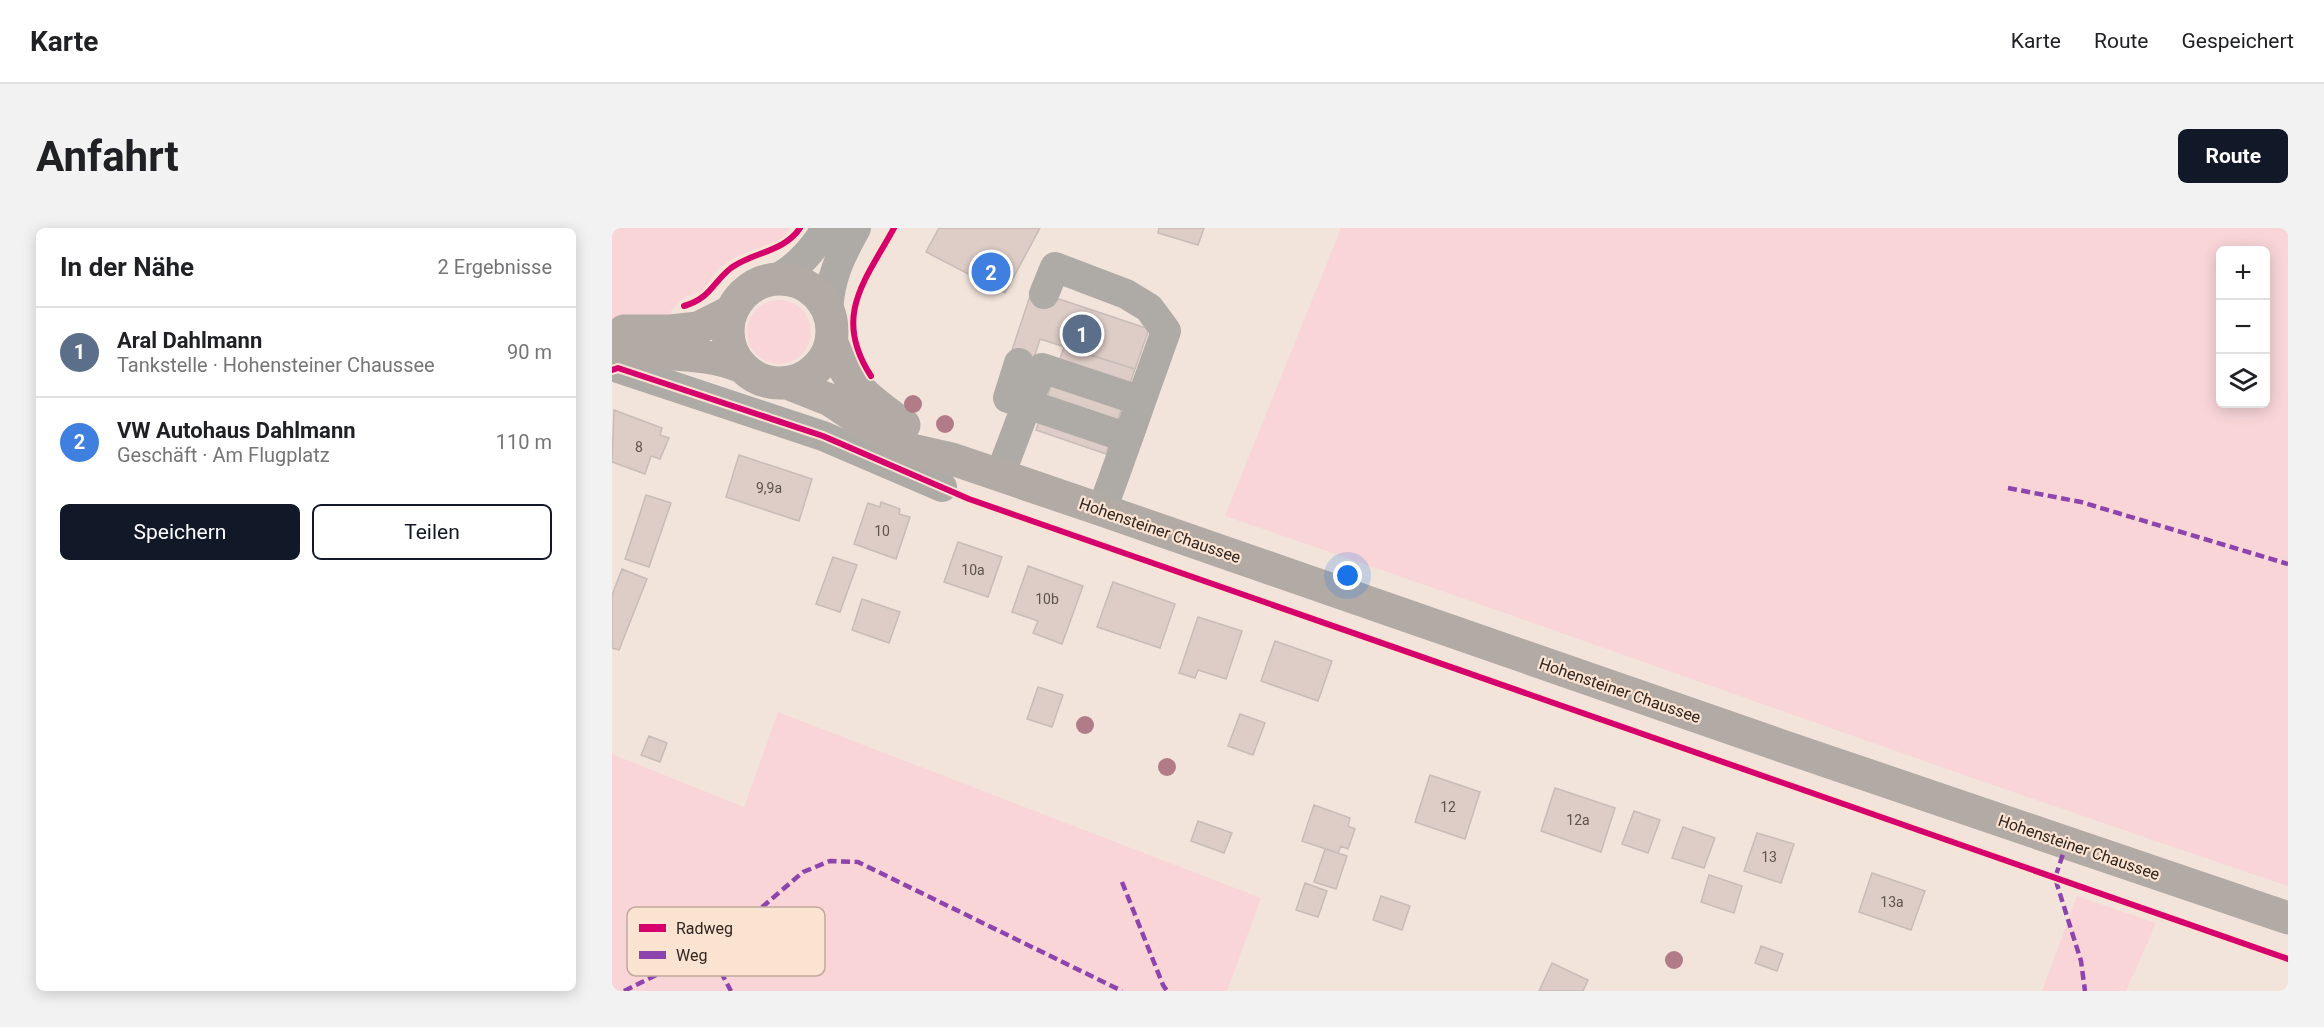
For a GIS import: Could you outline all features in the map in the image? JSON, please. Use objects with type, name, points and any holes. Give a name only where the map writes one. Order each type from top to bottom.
[{"type":"main road","points":[[615,357],[647,353],[712,358],[742,367],[763,380],[788,383],[817,368],[826,356],[830,326],[820,298],[809,288],[793,281],[776,279],[760,283],[746,292],[732,311],[728,338],[733,354],[742,367]]},
{"type":"main road","points":[[612,329],[670,331],[698,328],[732,311]]},
{"type":"main road","name":"Hohensteiner Chaussee","points":[[830,326],[846,375],[868,400],[947,473]]},
{"type":"main road","name":"Hohensteiner Chaussee","points":[[788,383],[830,400],[870,428],[912,450],[947,473],[1000,475],[2288,918]]},
{"type":"street","points":[[776,279],[807,256],[827,228]]},
{"type":"street","points":[[830,326],[829,291],[835,268],[856,228]]},
{"type":"street","points":[[1044,294],[1055,267],[1126,294],[1149,308],[1166,331],[1102,510]]},
{"type":"street","points":[[615,357],[823,436],[947,473]]},
{"type":"street","points":[[1019,363],[1008,398],[1128,438]]},
{"type":"street","points":[[1000,475],[1042,368],[1141,401]]},
{"type":"shaded area","points":[[612,228],[790,228],[783,238],[736,257],[719,268],[703,290],[683,298],[671,311],[673,324],[612,322]]},
{"type":"shaded area","points":[[1341,228],[2288,228],[2288,886],[1225,516]]},
{"type":"shaded area","points":[[773,300],[785,300],[802,309],[809,320],[811,332],[809,344],[802,355],[785,364],[773,364],[761,359],[752,350],[747,338],[747,326],[752,314],[761,305]]},
{"type":"shaded area","points":[[778,712],[1261,898],[1227,991],[612,991],[612,754],[744,807]]},
{"type":"shaded area","points":[[2077,896],[2156,923],[2126,991],[2042,991]]},
{"type":"building","points":[[939,228],[1040,228],[1005,293],[926,252]]},
{"type":"building","points":[[1159,228],[1204,228],[1198,245],[1158,233]]},
{"type":"building","points":[[1032,290],[1149,329],[1135,369],[1040,339],[1031,367],[1009,359]]},
{"type":"building","points":[[1064,347],[1135,369],[1106,454],[1036,430]]},
{"type":"building","points":[[614,410],[662,428],[660,435],[669,438],[660,459],[651,456],[645,474],[612,462]]},
{"type":"building","points":[[739,455],[812,479],[799,521],[726,497]]},
{"type":"building","points":[[646,495],[671,503],[649,567],[625,559]]},
{"type":"building","points":[[881,502],[900,509],[899,514],[910,517],[896,559],[854,544],[868,503],[880,507]]},
{"type":"building","points":[[958,542],[1002,557],[988,597],[944,582]]},
{"type":"building","points":[[833,557],[857,565],[840,612],[816,604]]},
{"type":"building","points":[[1028,566],[1083,586],[1062,644],[1033,633],[1038,621],[1012,612]]},
{"type":"building","points":[[622,569],[647,579],[619,650],[612,648],[612,595]]},
{"type":"building","points":[[1113,582],[1175,604],[1160,648],[1097,627]]},
{"type":"building","points":[[862,599],[900,612],[889,643],[852,630]]},
{"type":"building","points":[[1198,617],[1242,631],[1226,679],[1198,670],[1195,678],[1179,673]]},
{"type":"building","points":[[1275,641],[1332,661],[1318,701],[1261,681]]},
{"type":"building","points":[[1038,687],[1063,695],[1052,727],[1027,719]]},
{"type":"building","points":[[1240,714],[1265,723],[1253,755],[1228,746]]},
{"type":"building","points":[[649,736],[667,743],[660,762],[641,755]]},
{"type":"building","points":[[1430,775],[1480,792],[1465,839],[1415,822]]},
{"type":"building","points":[[1555,788],[1615,808],[1601,852],[1541,831]]},
{"type":"building","points":[[1314,805],[1350,818],[1348,826],[1355,829],[1348,849],[1341,846],[1338,853],[1302,841]]},
{"type":"building","points":[[1634,811],[1660,820],[1648,853],[1622,844]]},
{"type":"building","points":[[1198,821],[1232,833],[1224,853],[1191,841]]},
{"type":"building","points":[[1683,827],[1715,838],[1704,868],[1672,858]]},
{"type":"building","points":[[1757,833],[1794,844],[1781,883],[1744,871]]},
{"type":"building","points":[[1325,849],[1347,856],[1336,889],[1314,882]]},
{"type":"building","points":[[1872,873],[1925,891],[1911,930],[1859,912]]},
{"type":"building","points":[[1709,875],[1742,886],[1734,913],[1701,902]]},
{"type":"building","points":[[1305,883],[1327,891],[1318,917],[1296,910]]},
{"type":"building","points":[[1381,896],[1410,906],[1402,930],[1373,920]]},
{"type":"building","points":[[1761,946],[1783,954],[1777,971],[1755,963]]},
{"type":"building","points":[[1552,963],[1588,980],[1583,991],[1539,991]]},
{"type":"marked path","points":[[2008,488],[2081,502],[2288,564]]},
{"type":"marked path","points":[[2067,842],[2055,878],[2081,961],[2085,991]]},
{"type":"marked path","points":[[762,907],[803,872],[830,861],[858,862],[1122,991]]},
{"type":"marked path","points":[[1122,882],[1167,991]]},
{"type":"marked path","points":[[624,991],[654,976]]},
{"type":"marked path","points":[[723,976],[731,991]]},
{"type":"cycle path","points":[[684,306],[700,299],[731,268],[786,242],[800,228]]},
{"type":"cycle path","points":[[871,376],[860,355],[854,335],[853,317],[864,282],[894,228]]},
{"type":"cycle path","points":[[612,370],[618,368],[823,436],[969,499],[2288,959]]},
{"type":"place","name":"VW Autohaus Dahlmann","points":[[991,272]]},
{"type":"place","name":"Aral Dahlmann","points":[[1082,334]]}]
